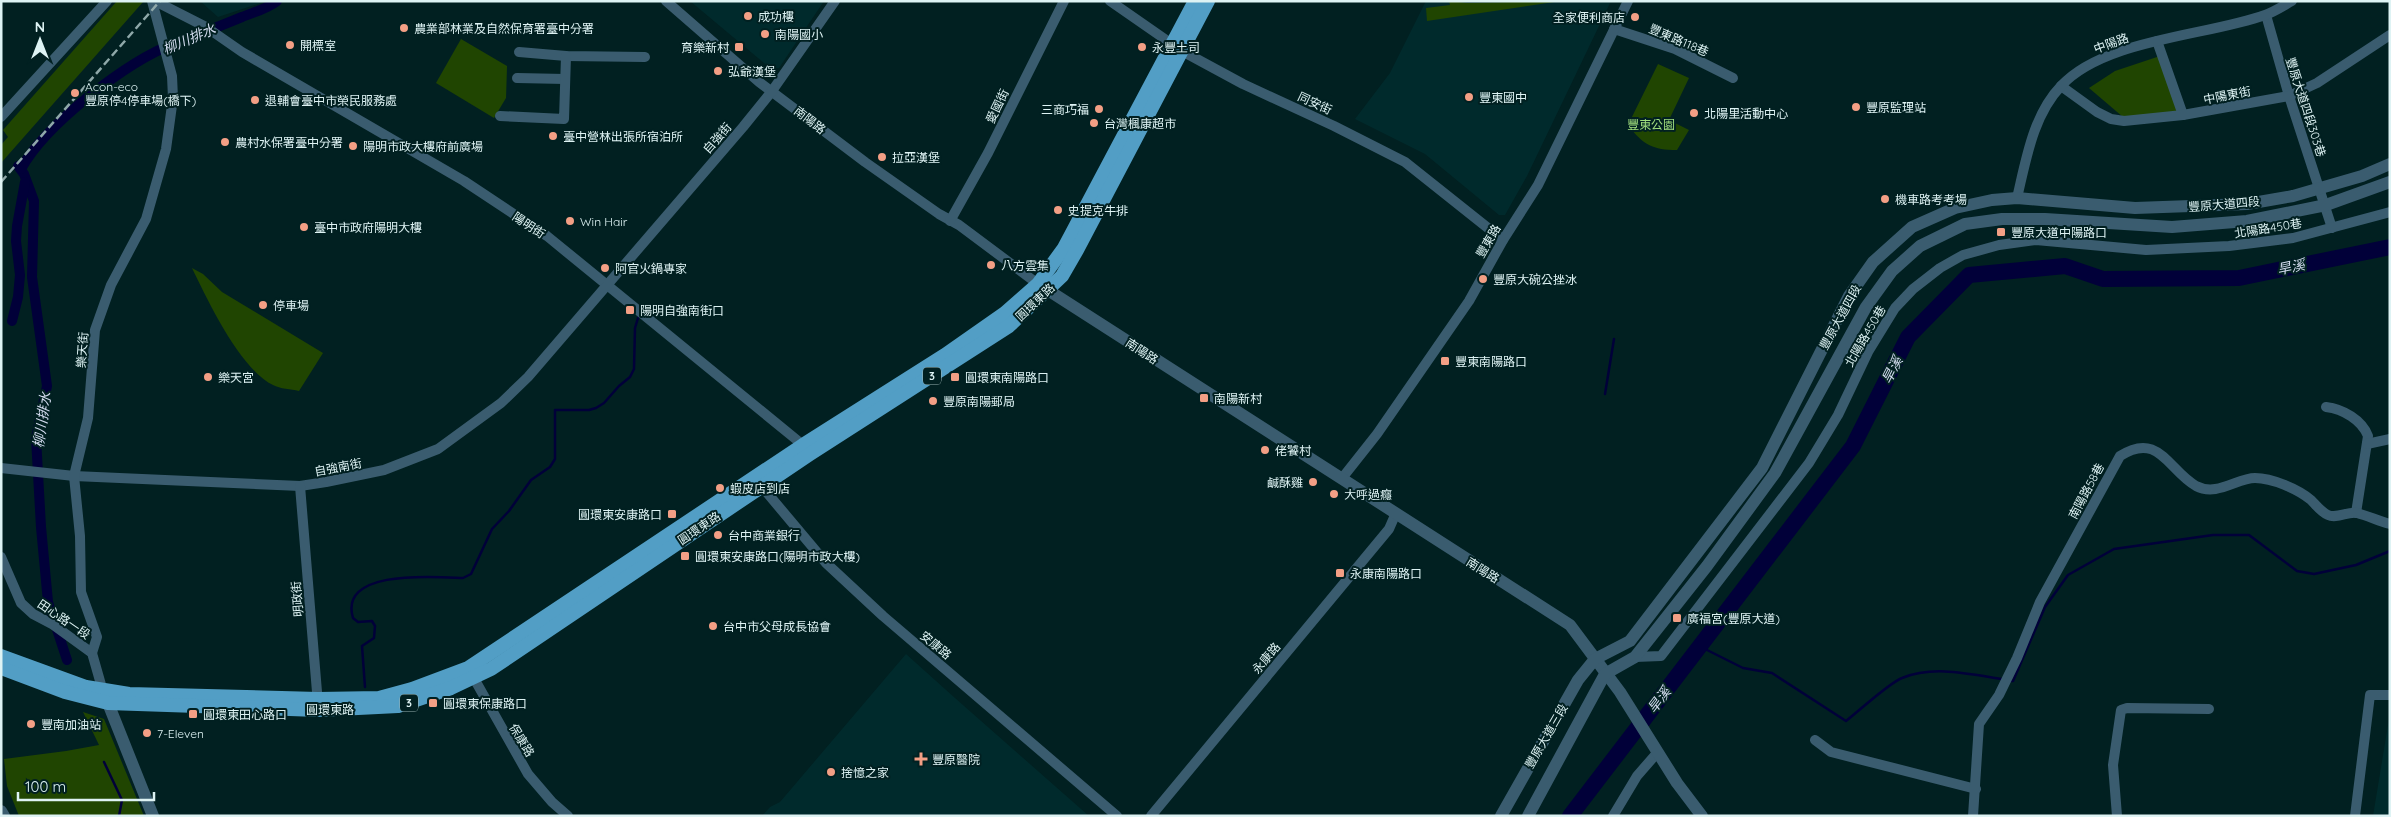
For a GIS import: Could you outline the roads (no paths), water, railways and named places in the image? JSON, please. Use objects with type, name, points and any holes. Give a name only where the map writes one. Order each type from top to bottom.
[{"type":"main road","name":"圓環東路","points":[[1178,48],[1195,1]]},
{"type":"main road","name":"圓環東路","points":[[1,668],[65,692],[108,703],[398,706],[420,700],[471,673],[490,669],[806,450],[1009,326],[1044,287],[1178,48],[1208,1]]},
{"type":"main road","name":"圓環東路","points":[[1,656],[86,687],[102,690],[129,694],[318,704]]},
{"type":"street","points":[[1,118],[107,1]]},
{"type":"street","name":"陽明街","points":[[153,1],[206,27],[242,52],[464,182],[547,236],[608,284],[806,450]]},
{"type":"street","name":"樂天街","points":[[92,653],[97,637],[81,592],[80,536],[74,476],[88,418],[95,330],[111,285],[146,219],[166,149],[173,98],[168,57],[153,1]]},
{"type":"street","name":"南陽路","points":[[666,1],[772,91],[865,162],[950,221],[959,224],[1044,287],[1343,477],[1570,625],[1620,692],[1655,750]]},
{"type":"street","name":"自強街","points":[[608,284],[772,91],[835,1]]},
{"type":"street","name":"愛國街","points":[[950,221],[988,153],[1064,1]]},
{"type":"street","name":"同安街","points":[[1110,1],[1178,48],[1243,84],[1334,126],[1405,162],[1503,240]]},
{"type":"street","name":"豐東路","points":[[1343,477],[1377,434],[1469,301],[1503,240],[1538,185],[1628,1]]},
{"type":"street","name":"中陽路","points":[[2017,198],[2033,134],[2061,86],[2082,69],[2103,58],[2157,41],[2266,15],[2292,1]]},
{"type":"street","name":"豐原大道四段303巷","points":[[2266,15],[2289,96],[2332,228]]},
{"type":"street","name":"豐東路118巷","points":[[1614,29],[1675,50],[1733,78]]},
{"type":"street","name":"中陽東街","points":[[2061,86],[2097,112],[2111,119],[2124,120],[2183,115],[2289,96],[2317,83],[2390,35]]},
{"type":"street","points":[[2157,41],[2183,115]]},
{"type":"street","points":[[519,52],[566,56],[645,57]]},
{"type":"street","points":[[500,116],[564,119],[566,56]]},
{"type":"street","points":[[517,78],[565,79]]},
{"type":"street","name":"豐原大道四段","points":[[1595,659],[1630,640],[1762,468],[1849,296],[1873,262],[1912,226],[1955,208],[1992,200],[2017,198],[2134,208],[2193,208],[2247,204],[2320,188],[2362,176],[2390,164]]},
{"type":"street","name":"豐原大道四段","points":[[1605,674],[1635,657],[1707,566],[1775,473],[1866,307],[1892,271],[1920,246],[1965,224],[2002,218],[2172,227],[2247,221],[2326,205],[2390,182]]},
{"type":"street","name":"北陽路450巷","points":[[1635,657],[1661,656],[1707,598],[1809,464],[1838,415],[1868,352],[1895,308],[1913,289],[1940,268],[1963,255],[1998,245],[2036,240],[2146,250],[2229,246],[2293,238],[2390,212]]},
{"type":"street","name":"自強南街","points":[[1,468],[74,476],[300,486],[384,470],[446,443],[501,403],[528,376],[608,284]]},
{"type":"street","points":[[2326,407],[2350,416],[2364,426],[2368,436],[2356,513]]},
{"type":"street","points":[[2367,444],[2390,439]]},
{"type":"street","name":"南陽路58巷","points":[[1974,816],[1979,724],[1999,695],[2017,658],[2040,602],[2120,456],[2131,449],[2148,448],[2167,459],[2196,486],[2226,488],[2253,478],[2277,483],[2309,498],[2326,514],[2333,517],[2356,513],[2390,524]]},
{"type":"street","name":"安康路","points":[[758,482],[826,563],[882,616],[1117,816]]},
{"type":"street","name":"明政街","points":[[300,486],[318,704]]},
{"type":"street","name":"永康路","points":[[1151,816],[1377,544],[1389,529],[1396,513]]},
{"type":"street","name":"田心路一段","points":[[1,557],[21,603],[33,614],[52,624],[92,653],[102,690],[108,703]]},
{"type":"street","name":"豐原大道三段","points":[[1500,816],[1578,680],[1595,659]]},
{"type":"street","name":"保康路","points":[[471,673],[528,774],[552,802],[568,816]]},
{"type":"street","name":"豐原大道三段","points":[[1528,816],[1605,674]]},
{"type":"street","points":[[2355,816],[2370,694],[2390,695]]},
{"type":"street","points":[[108,703],[153,816]]},
{"type":"street","points":[[2117,816],[2113,765],[2120,710],[2127,708],[2209,709]]},
{"type":"street","points":[[1815,740],[1831,752],[1976,789]]},
{"type":"street","points":[[1613,816],[1636,776],[1655,750],[1691,804],[1702,816]]},
{"type":"street","points":[[1,811],[4,816]]},
{"type":"waterway","name":"柳川排水","points":[[21,169],[33,151],[49,133],[68,114],[111,79],[155,52],[260,10],[277,1]]},
{"type":"waterway","name":"柳川排水","points":[[18,166],[24,174],[34,201],[32,277],[47,386],[36,438],[41,527],[48,602],[67,660]]},
{"type":"waterway","name":"柳川排水","points":[[12,321],[18,297],[20,275],[16,241],[17,226],[25,182]]},
{"type":"waterway","name":"旱溪","points":[[1570,816],[1853,446],[1908,337],[1969,275],[2065,266],[2103,279],[2239,278],[2390,247]]},
{"type":"waterway","points":[[365,687],[362,646],[374,638],[375,626],[372,621],[358,622],[353,618],[352,602],[360,591],[374,583],[393,579],[413,577],[463,578],[471,574],[492,529],[509,511],[531,480],[550,467],[555,459],[555,410],[589,410],[596,408],[604,403],[630,377],[634,369],[635,328],[638,318]]},
{"type":"waterway","points":[[1605,394],[1614,339]]},
{"type":"waterway","points":[[2010,681],[2013,681],[2045,607],[2068,575],[2114,549],[2213,535],[2249,535],[2297,571],[2314,574],[2356,565],[2390,551]]},
{"type":"waterway","points":[[1699,646],[1743,668],[1772,673],[1846,721],[1890,685],[1914,674],[1939,671],[2002,679]]},
{"type":"waterway","name":"柳川排水","points":[[104,762],[122,800],[119,816]]},
{"type":"railway","points":[[1,182],[160,1]]},
{"type":"place","name":"成功樓","points":[[748,16]]},
{"type":"place","name":"全家便利商店","points":[[1635,17]]},
{"type":"place","name":"農業部林業及自然保育署臺中分署","points":[[404,28]]},
{"type":"place","name":"南陽國小","points":[[765,34]]},
{"type":"place","name":"開標室","points":[[290,45]]},
{"type":"place","name":"育樂新村","points":[[739,47]]},
{"type":"place","name":"永豐土司","points":[[1142,47]]},
{"type":"place","name":"弘爺漢堡","points":[[718,71]]},
{"type":"place","name":"Acon-eco 豐原停4停車場(橋下)","points":[[75,93]]},
{"type":"place","name":"豐東國中","points":[[1469,97]]},
{"type":"place","name":"退輔會臺中市榮民服務處","points":[[255,100]]},
{"type":"place","name":"豐原監理站","points":[[1856,107]]},
{"type":"place","name":"三商巧福","points":[[1099,109]]},
{"type":"place","name":"北陽里活動中心","points":[[1694,113]]},
{"type":"place","name":"台灣楓康超市","points":[[1094,123]]},
{"type":"place","name":"臺中營林出張所宿泊所","points":[[553,136]]},
{"type":"place","name":"農村水保署臺中分署","points":[[225,142]]},
{"type":"place","name":"陽明市政大樓府前廣場","points":[[353,146]]},
{"type":"place","name":"拉亞漢堡","points":[[882,157]]},
{"type":"place","name":"機車路考考場","points":[[1885,199]]},
{"type":"place","name":"史提克牛排","points":[[1058,210]]},
{"type":"place","name":"Win Hair","points":[[570,221]]},
{"type":"place","name":"臺中市政府陽明大樓","points":[[304,227]]},
{"type":"place","name":"豐原大道中陽路口","points":[[2001,232]]},
{"type":"place","name":"八方雲集","points":[[991,265]]},
{"type":"place","name":"阿官火鍋專家","points":[[605,268]]},
{"type":"place","name":"豐原大碗公挫冰","points":[[1483,279]]},
{"type":"place","name":"停車場","points":[[263,305]]},
{"type":"place","name":"陽明自強南街口","points":[[630,310]]},
{"type":"place","name":"豐東南陽路口","points":[[1445,361]]},
{"type":"place","name":"樂天宮","points":[[208,377]]},
{"type":"place","name":"圓環東南陽路口","points":[[955,377]]},
{"type":"place","name":"南陽新村","points":[[1204,398]]},
{"type":"place","name":"豐原南陽郵局","points":[[933,401]]},
{"type":"place","name":"佬饕村","points":[[1265,450]]},
{"type":"place","name":"鹹酥雞","points":[[1313,482]]},
{"type":"place","name":"蝦皮店到店","points":[[720,488]]},
{"type":"place","name":"大呼過癮","points":[[1334,494]]},
{"type":"place","name":"圓環東安康路口","points":[[672,514]]},
{"type":"place","name":"台中商業銀行","points":[[718,535]]},
{"type":"place","name":"圓環東安康路口(陽明市政大樓)","points":[[685,556]]},
{"type":"place","name":"永康南陽路口","points":[[1340,573]]},
{"type":"place","name":"廣福宮(豐原大道)","points":[[1677,618]]},
{"type":"place","name":"台中市父母成長協會","points":[[713,626]]},
{"type":"place","name":"圓環東保康路口","points":[[433,703]]},
{"type":"place","name":"圓環東田心路口","points":[[193,714]]},
{"type":"place","name":"豐南加油站","points":[[31,724]]},
{"type":"place","name":"7-Eleven","points":[[147,733]]},
{"type":"place","name":"豐原醫院","points":[[921,759]]},
{"type":"place","name":"捨憶之家","points":[[831,772]]},
{"type":"park label","name":"豐東公園","points":[[1651,124]]}]
